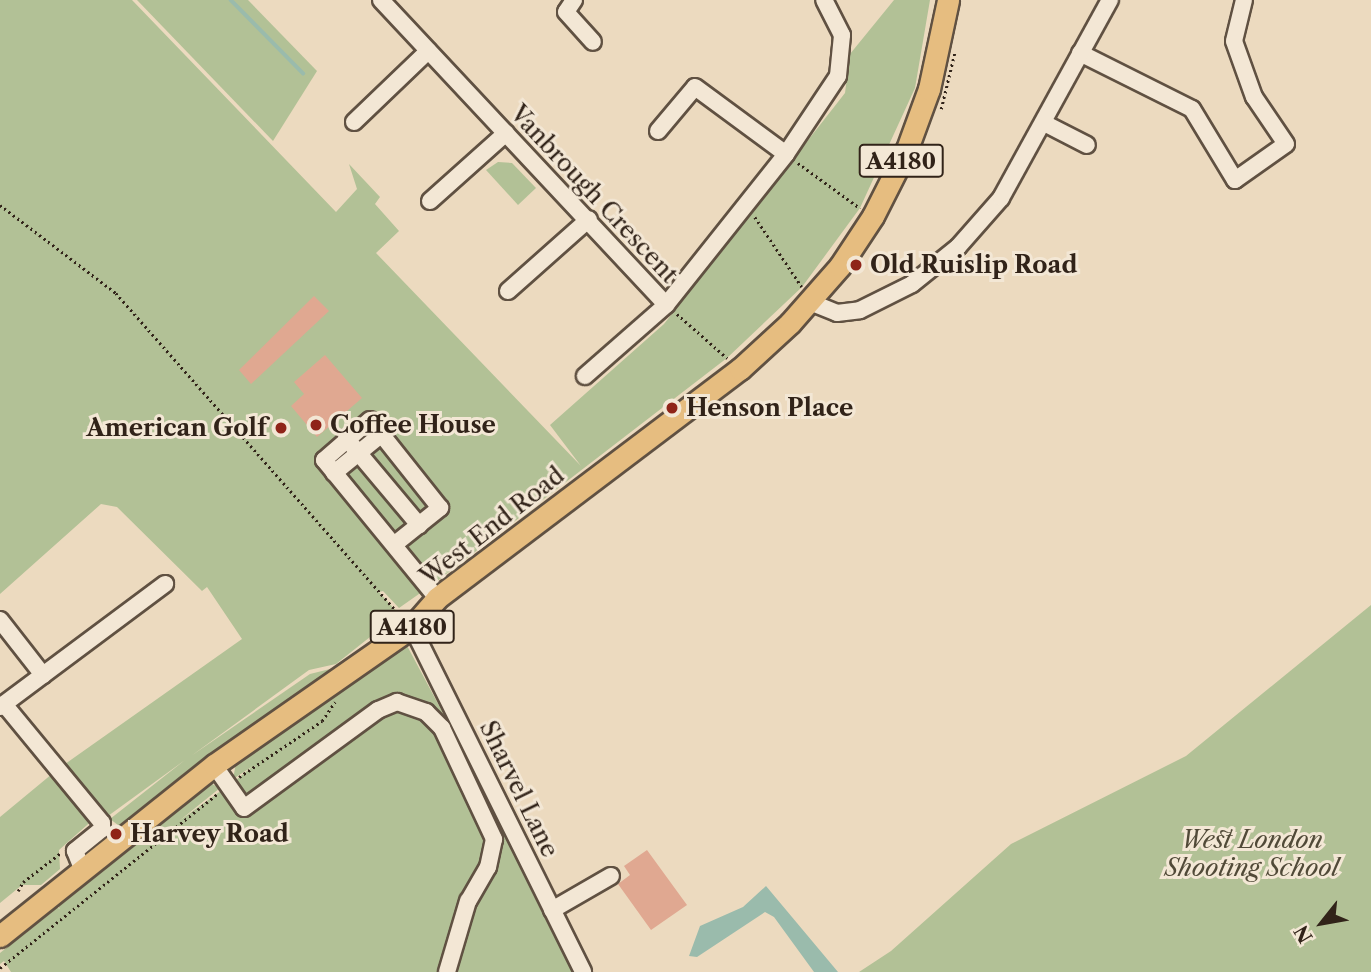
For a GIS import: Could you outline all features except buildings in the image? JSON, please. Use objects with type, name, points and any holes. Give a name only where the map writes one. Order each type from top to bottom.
[{"type":"main road","name":"A4180","points":[[804,298],[873,216],[907,149],[929,89],[948,0]]},
{"type":"main road","name":"West End Road","points":[[0,936],[214,765],[412,627],[437,598],[740,369],[804,298]]},
{"type":"street","name":"Vanbrough Crescent","points":[[386,2],[428,51],[589,219],[666,305],[748,205],[838,76],[842,35],[824,0]]},
{"type":"street","points":[[804,298],[837,313],[852,313],[912,285],[958,247],[1001,198],[1110,0]]},
{"type":"street","points":[[1080,53],[1192,110],[1235,180],[1286,144],[1254,97],[1234,41],[1244,0]]},
{"type":"street","points":[[570,6],[593,42]]},
{"type":"street","points":[[354,122],[428,51]]},
{"type":"street","points":[[658,131],[695,87],[786,154]]},
{"type":"street","points":[[1044,123],[1087,145]]},
{"type":"street","points":[[430,201],[506,133]]},
{"type":"street","points":[[508,292],[589,219]]},
{"type":"street","points":[[585,376],[666,305]]},
{"type":"street","points":[[395,544],[440,508],[370,420],[346,438],[324,460],[437,598]]},
{"type":"street","points":[[334,472],[383,433]]},
{"type":"street","points":[[346,438],[419,525]]},
{"type":"street","points":[[83,870],[75,851],[102,829],[102,823],[2,706],[165,584]]},
{"type":"street","points":[[0,620],[43,675]]},
{"type":"street","name":"Sharvel Lane","points":[[412,627],[583,972]]},
{"type":"street","points":[[214,765],[242,813],[378,710],[397,702],[426,712],[442,728],[494,839],[494,852],[468,901],[447,972]]},
{"type":"street","points":[[552,910],[611,876]]},
{"type":"path","points":[[786,154],[862,209]]},
{"type":"path","points":[[0,205],[116,293],[412,627]]},
{"type":"path","points":[[748,205],[804,289],[804,298]]},
{"type":"path","points":[[666,305],[730,360]]},
{"type":"path","points":[[236,780],[322,721],[338,697]]},
{"type":"path","points":[[0,968],[218,793]]},
{"type":"path","points":[[18,891],[23,882],[64,851]]},
{"type":"green space","points":[[0,0],[132,0],[336,212],[357,189],[349,164],[380,197],[375,204],[399,231],[376,253],[581,466],[550,425],[664,324],[845,93],[850,54],[894,0],[930,0],[915,88],[860,208],[802,287],[727,358],[436,582],[399,608],[383,591],[379,592],[399,614],[336,664],[309,670],[191,756],[310,674],[338,667],[122,828],[110,819],[185,760],[108,816],[96,817],[59,850],[60,869],[41,885],[22,885],[0,903],[0,817],[58,769],[242,639],[207,587],[202,591],[117,507],[101,504],[0,594]]},
{"type":"green space","points":[[137,0],[248,0],[317,71],[273,141]]},
{"type":"green space","points":[[498,162],[512,163],[536,188],[518,205],[486,170]]},
{"type":"green space","name":"West London Shooting School","points":[[1371,605],[1371,972],[859,972],[891,951],[1011,844],[1186,756]]},
{"type":"green space","points":[[404,640],[581,972],[11,972],[4,961],[0,964],[0,953],[10,945],[8,942],[54,906],[60,909],[57,905],[199,789],[212,784],[220,788],[179,821],[236,780],[253,766],[233,779],[236,763],[334,696]]},
{"type":"shaded area","points":[[766,886],[838,972],[814,972],[774,917],[765,912],[697,957],[689,956],[700,926],[743,907]]},
{"type":"waterway","points":[[231,0],[303,73]]},
{"type":"place","name":"Old Ruislip Road","points":[[856,265]]},
{"type":"place","name":"Henson Place","points":[[672,408]]},
{"type":"place","name":"Coffee House","points":[[316,425]]},
{"type":"place","name":"American Golf","points":[[281,428]]},
{"type":"place","name":"Harvey Road","points":[[116,834]]}]
